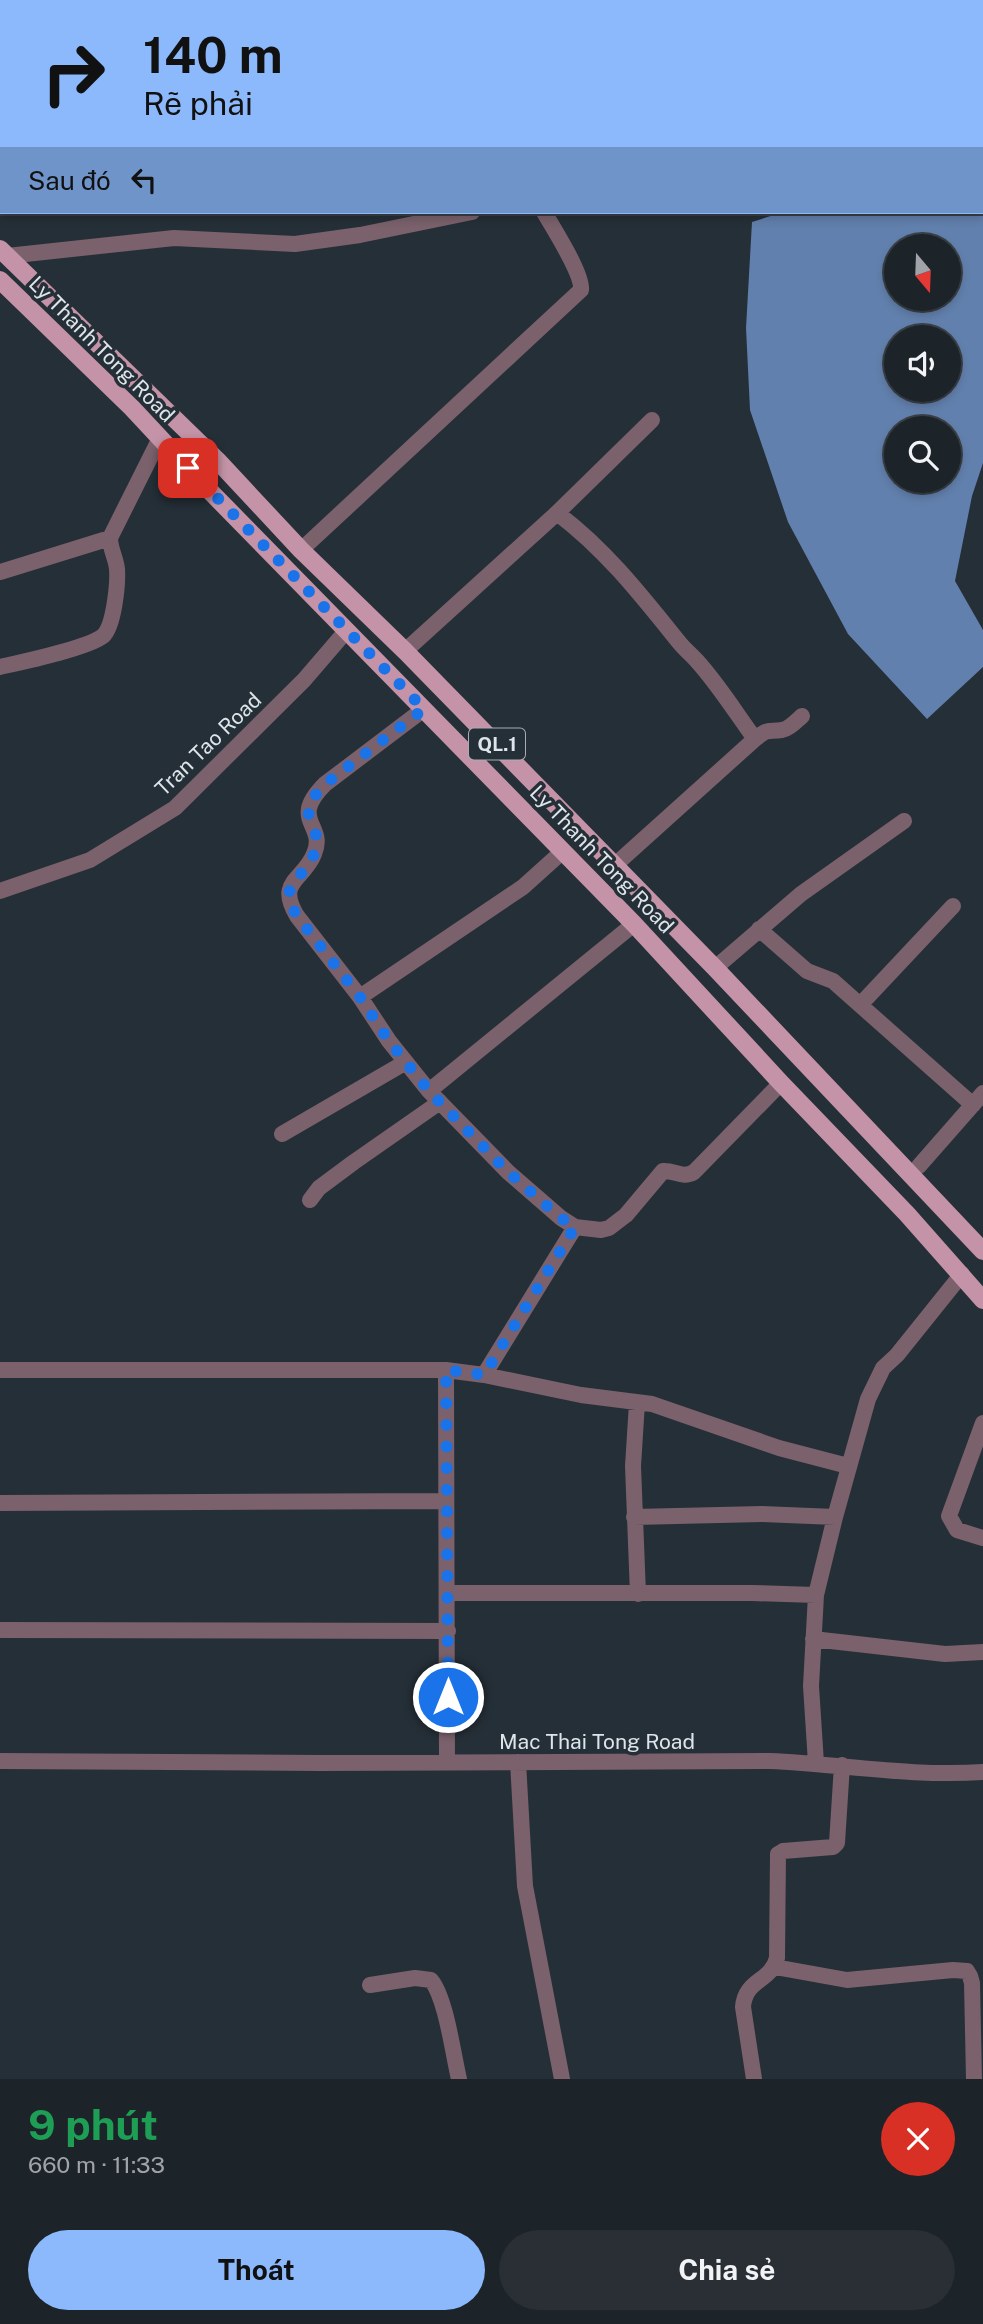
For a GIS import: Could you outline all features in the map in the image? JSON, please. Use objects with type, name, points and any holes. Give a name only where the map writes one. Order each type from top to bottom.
[{"type":"main road","name":"Ly Thanh Tong Road","points":[[3,252],[218,461],[301,550],[405,651],[615,865],[983,1251]]},
{"type":"main road","name":"Ly Thanh Tong Road","points":[[0,280],[160,438],[634,924],[962,1274],[983,1300]]},
{"type":"main road","points":[[387,673],[405,651]]},
{"type":"street","points":[[3,252],[174,238],[295,244],[360,234],[452,214]]},
{"type":"street","points":[[301,550],[581,290],[582,284],[545,214]]},
{"type":"street","points":[[405,651],[556,513],[652,420]]},
{"type":"street","points":[[0,667],[77,647],[104,635],[111,625],[117,565],[110,548],[110,538],[160,438]]},
{"type":"street","points":[[556,513],[589,539],[650,604],[755,738]]},
{"type":"street","points":[[0,572],[110,538]]},
{"type":"street","name":"Tran Tao Road","points":[[0,891],[90,860],[175,808],[304,680],[347,630]]},
{"type":"street","points":[[424,709],[314,795],[307,812],[316,842],[314,855],[290,886],[288,893],[289,903],[297,916],[360,997],[389,1041],[435,1096],[508,1172],[561,1218],[575,1227],[601,1230],[609,1228],[626,1215],[663,1171],[682,1176],[694,1172],[781,1083]]},
{"type":"street","points":[[615,865],[755,738],[766,730],[789,727],[802,716]]},
{"type":"street","points":[[715,968],[801,894],[904,821]]},
{"type":"street","points":[[360,997],[516,892],[563,851]]},
{"type":"street","points":[[860,1005],[953,906]]},
{"type":"street","points":[[310,1200],[319,1188],[435,1096],[634,924]]},
{"type":"street","points":[[759,929],[807,971],[833,981],[978,1099],[919,1166]]},
{"type":"street","points":[[282,1134],[406,1062]]},
{"type":"street","points":[[484,1375],[575,1227]]},
{"type":"street","points":[[816,1763],[811,1686],[816,1595],[848,1466],[868,1399],[883,1368],[897,1355],[962,1274]]},
{"type":"street","points":[[0,1370],[446,1370],[581,1395],[661,1406],[779,1448],[848,1466]]},
{"type":"street","points":[[446,1370],[447,1762]]},
{"type":"street","points":[[637,1403],[633,1466],[638,1594]]},
{"type":"street","points":[[983,1423],[949,1516],[957,1530],[983,1538]]},
{"type":"street","points":[[0,1503],[446,1501]]},
{"type":"street","points":[[634,1517],[761,1514],[835,1517]]},
{"type":"street","points":[[448,1593],[816,1595]]},
{"type":"street","points":[[0,1630],[448,1631]]},
{"type":"street","points":[[813,1639],[945,1654],[983,1652]]},
{"type":"street","name":"Mac Thai Tong Road","points":[[0,1761],[746,1761],[816,1763],[932,1773],[983,1772]]},
{"type":"street","points":[[518,1762],[525,1886],[562,2079]]},
{"type":"street","points":[[754,2079],[743,1996],[775,1967],[778,1854],[783,1851],[833,1847],[837,1843],[842,1765]]},
{"type":"street","points":[[775,1967],[847,1980],[967,1971],[972,1983],[974,2079]]},
{"type":"street","points":[[370,1985],[415,1978],[431,1980],[440,1999],[459,2079]]},
{"type":"water","points":[[777,214],[983,214],[983,463],[972,496],[955,581],[983,630],[983,667],[927,719],[848,634],[788,522],[750,410],[746,328],[752,222]]},
{"type":"route","points":[[188,468],[424,709],[314,795],[307,812],[316,842],[314,855],[290,886],[289,903],[360,997],[389,1041],[429,1091],[508,1172],[575,1227],[484,1375],[446,1370],[448,1697]]}]
